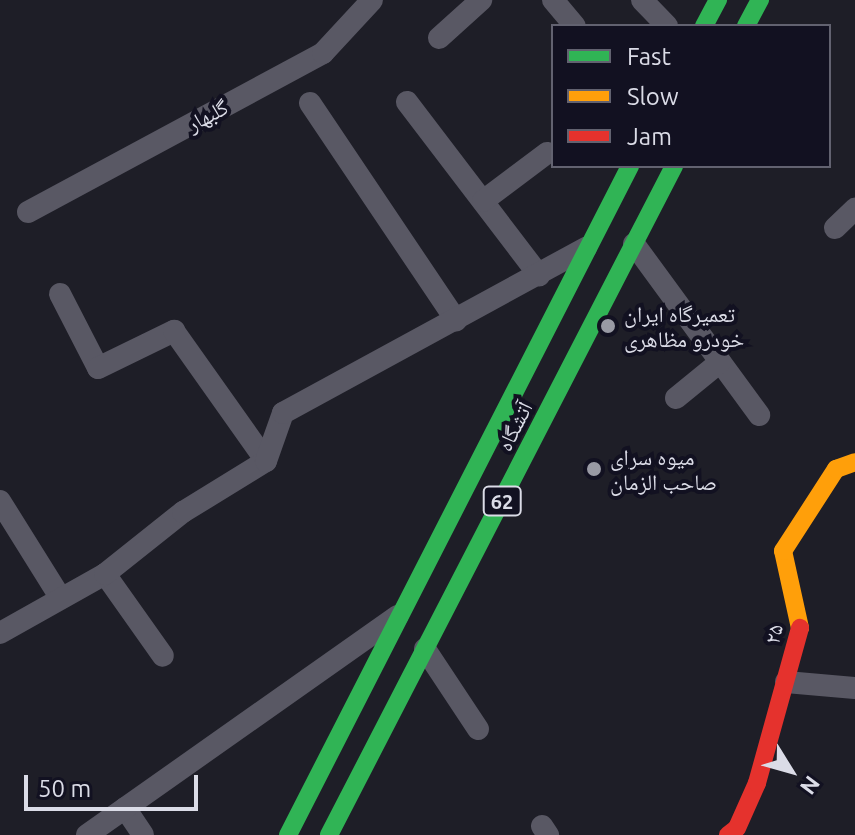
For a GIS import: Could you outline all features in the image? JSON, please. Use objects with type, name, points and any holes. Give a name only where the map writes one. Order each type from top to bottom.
[{"type":"main road","points":[[705,24],[718,0]]},
{"type":"main road","points":[[747,24],[760,0]]},
{"type":"main road","name":"آتشگاه","points":[[288,835],[629,168]]},
{"type":"main road","name":"آتشگاه","points":[[329,835],[673,168]]},
{"type":"main road","name":"۲۵","points":[[728,835],[737,828],[757,783],[802,622],[783,551],[836,469],[855,462]]},
{"type":"street","name":"گلبهار","points":[[28,212],[323,53],[372,0]]},
{"type":"street","points":[[439,38],[481,0]]},
{"type":"street","points":[[553,0],[573,24]]},
{"type":"street","points":[[642,0],[665,24]]},
{"type":"street","points":[[407,102],[539,275]]},
{"type":"street","points":[[310,103],[456,320]]},
{"type":"street","points":[[483,201],[547,153]]},
{"type":"street","points":[[835,228],[855,209]]},
{"type":"street","points":[[634,244],[759,415]]},
{"type":"street","points":[[0,633],[105,574],[183,512],[266,461],[283,413],[586,248]]},
{"type":"street","points":[[60,294],[98,368],[174,331],[266,461]]},
{"type":"street","points":[[676,398],[720,362]]},
{"type":"street","points":[[0,501],[60,597]]},
{"type":"street","points":[[105,574],[163,656]]},
{"type":"street","points":[[87,835],[403,612]]},
{"type":"street","points":[[425,649],[478,729]]},
{"type":"street","points":[[786,682],[855,688]]},
{"type":"street","points":[[125,808],[143,835]]},
{"type":"traffic: fast","points":[[705,24],[718,0]]},
{"type":"traffic: fast","points":[[747,24],[760,0]]},
{"type":"traffic: fast","points":[[288,835],[629,168]]},
{"type":"traffic: fast","points":[[329,835],[673,168]]},
{"type":"traffic: slow","points":[[800,628],[783,551],[836,469],[855,462]]},
{"type":"traffic: jam","points":[[728,835],[737,828],[757,783],[800,628]]},
{"type":"place","name":"تعمیرگاه ایران خودرو مظاهری","points":[[608,326]]},
{"type":"place","name":"میوه سرای صاحب الزمان","points":[[594,469]]}]
